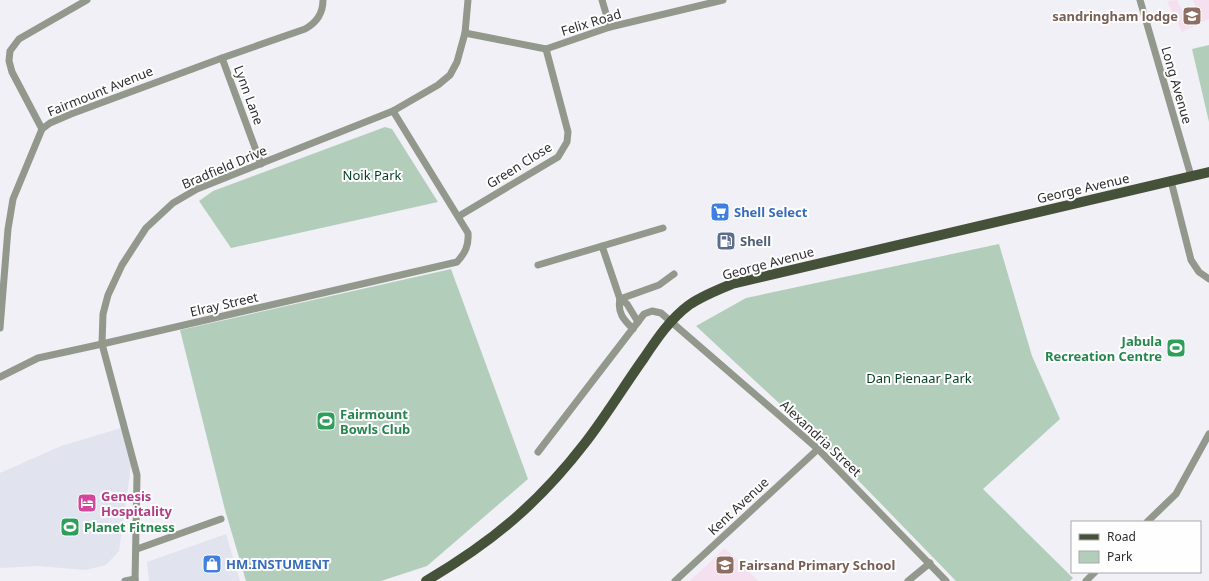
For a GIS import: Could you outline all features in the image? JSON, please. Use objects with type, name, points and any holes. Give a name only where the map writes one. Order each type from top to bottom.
[{"type":"main road","name":"George Avenue","points":[[426,581],[468,556],[500,532],[547,488],[585,443],[658,337],[688,305],[708,294],[732,284],[1209,172]]},
{"type":"street","points":[[42,129],[12,72],[9,61],[10,51],[19,39],[87,0]]},
{"type":"street","name":"Fairmount Avenue","points":[[0,328],[11,205],[18,182],[42,129],[50,123],[71,114],[308,27],[318,18],[322,10],[322,0]]},
{"type":"street","name":"Bradfield Drive","points":[[135,580],[137,549],[137,475],[102,344],[103,314],[108,295],[122,265],[146,228],[173,202],[197,189],[392,111],[438,85],[450,75],[457,62],[465,34],[468,0]]},
{"type":"street","points":[[602,0],[610,27]]},
{"type":"street","name":"Felix Road","points":[[465,34],[546,49],[610,27],[723,0]]},
{"type":"street","name":"Long Avenue","points":[[1140,0],[1190,176]]},
{"type":"street","name":"Green Close","points":[[459,216],[558,157],[564,149],[568,132],[546,49]]},
{"type":"street","name":"Lynn Lane","points":[[222,58],[261,164]]},
{"type":"street","points":[[392,111],[459,216]]},
{"type":"street","points":[[1171,181],[1191,260],[1199,272],[1209,279]]},
{"type":"street","name":"Elray Street","points":[[0,377],[30,361],[43,356],[102,344],[457,262],[466,252],[468,242],[468,233],[459,216]]},
{"type":"street","points":[[538,265],[663,228]]},
{"type":"street","points":[[602,246],[620,299],[618,307],[622,316],[633,329]]},
{"type":"street","points":[[620,299],[650,289],[674,274]]},
{"type":"street","points":[[538,452],[638,322],[627,304],[620,299]]},
{"type":"street","name":"Alexandria Street","points":[[638,322],[644,314],[652,311],[661,313],[818,448],[946,581]]},
{"type":"street","points":[[1148,521],[1176,494],[1209,434]]},
{"type":"street","name":"Kent Avenue","points":[[675,581],[818,448]]},
{"type":"street","points":[[137,549],[221,519]]},
{"type":"street","points":[[908,581],[930,563]]},
{"type":"street","points":[[1086,581],[1094,573]]},
{"type":"street","points":[[125,581],[135,580]]},
{"type":"shaded area","name":"sandringham lodge","points":[[1177,0],[1184,14],[1196,8],[1193,0],[1209,0],[1209,19],[1182,32],[1167,1]]},
{"type":"shaded area","points":[[121,428],[132,459],[119,551],[106,565],[85,570],[37,566],[0,568],[0,473],[61,446]]},
{"type":"shaded area","points":[[226,534],[240,581],[149,581],[147,562]]},
{"type":"shaded area","name":"Fairsand Primary School","points":[[725,548],[758,581],[690,581]]},
{"type":"green space","points":[[1209,45],[1209,122],[1192,49]]},
{"type":"green space","name":"Noik Park","points":[[385,127],[392,129],[438,202],[231,248],[199,201],[213,191]]},
{"type":"green space","name":"Dan Pienaar Park","points":[[999,244],[1032,356],[1060,419],[983,489],[1073,578],[1070,581],[956,581],[822,443],[696,326],[746,298]]},
{"type":"green space","points":[[451,269],[528,479],[427,566],[381,581],[246,581],[225,510],[180,330]]},
{"type":"place","name":"sandringham lodge","points":[[1192,16]]},
{"type":"place","name":"Shell Select","points":[[720,212]]},
{"type":"place","name":"Shell","points":[[726,241]]},
{"type":"place","name":"Jabula Recreation Centre","points":[[1176,348]]},
{"type":"place","name":"Fairmount Bowls Club","points":[[326,421]]},
{"type":"place","name":"Genesis Hospitality","points":[[87,503]]},
{"type":"place","name":"Planet Fitness","points":[[70,527]]},
{"type":"place","name":"HM.INSTUMENT","points":[[212,564]]},
{"type":"place","name":"Fairsand Primary School","points":[[725,565]]}]
